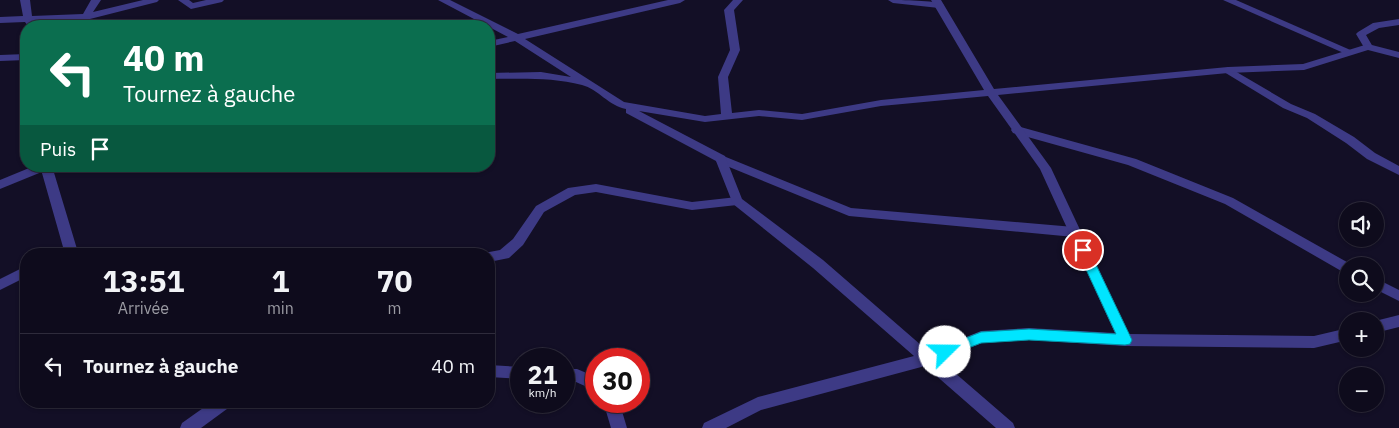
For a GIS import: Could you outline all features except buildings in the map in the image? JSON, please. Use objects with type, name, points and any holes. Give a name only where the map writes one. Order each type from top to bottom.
[{"type":"street","points":[[25,0],[30,20]]},
{"type":"street","points":[[86,18],[96,0]]},
{"type":"street","points":[[64,20],[86,18],[154,0]]},
{"type":"street","points":[[183,0],[191,6],[219,0]]},
{"type":"street","points":[[442,0],[483,20]]},
{"type":"street","points":[[495,42],[680,0]]},
{"type":"street","points":[[727,116],[723,76],[735,50],[729,10],[738,0]]},
{"type":"street","points":[[893,0],[937,2],[990,92],[1045,168],[1125,340]]},
{"type":"street","points":[[1232,1],[1350,52]]},
{"type":"street","points":[[0,20],[20,22]]},
{"type":"street","points":[[1368,47],[1361,34],[1376,25],[1399,22]]},
{"type":"street","points":[[495,26],[516,36],[621,106],[721,159],[849,212],[1074,232]]},
{"type":"street","points":[[621,106],[704,119],[759,113],[802,117],[881,103],[990,92],[1228,70],[1304,67],[1368,47],[1399,55]]},
{"type":"street","points":[[0,58],[20,57]]},
{"type":"street","points":[[1228,70],[1287,106],[1311,116],[1350,140],[1370,156],[1399,171]]},
{"type":"street","points":[[495,76],[541,75],[586,83]]},
{"type":"street","points":[[1017,130],[1132,162],[1229,201],[1339,263]]},
{"type":"street","points":[[721,159],[737,201],[818,264],[1007,428]]},
{"type":"street","points":[[0,185],[31,172]]},
{"type":"street","points":[[47,172],[70,248]]},
{"type":"street","points":[[495,256],[504,254],[518,242],[540,210],[572,191],[596,188],[692,206],[737,201]]},
{"type":"street","points":[[0,284],[20,274]]},
{"type":"street","points":[[1384,288],[1399,296]]},
{"type":"street","points":[[1384,325],[1399,321]]},
{"type":"street","points":[[710,428],[758,404],[927,359],[981,337],[1029,334],[1125,340],[1314,342],[1339,336]]},
{"type":"street","points":[[495,371],[510,372]]},
{"type":"street","points":[[188,428],[216,408]]},
{"type":"street","points":[[615,413],[619,428]]},
{"type":"route","points":[[945,352],[981,337],[1029,334],[1125,340],[1083,250]]}]
